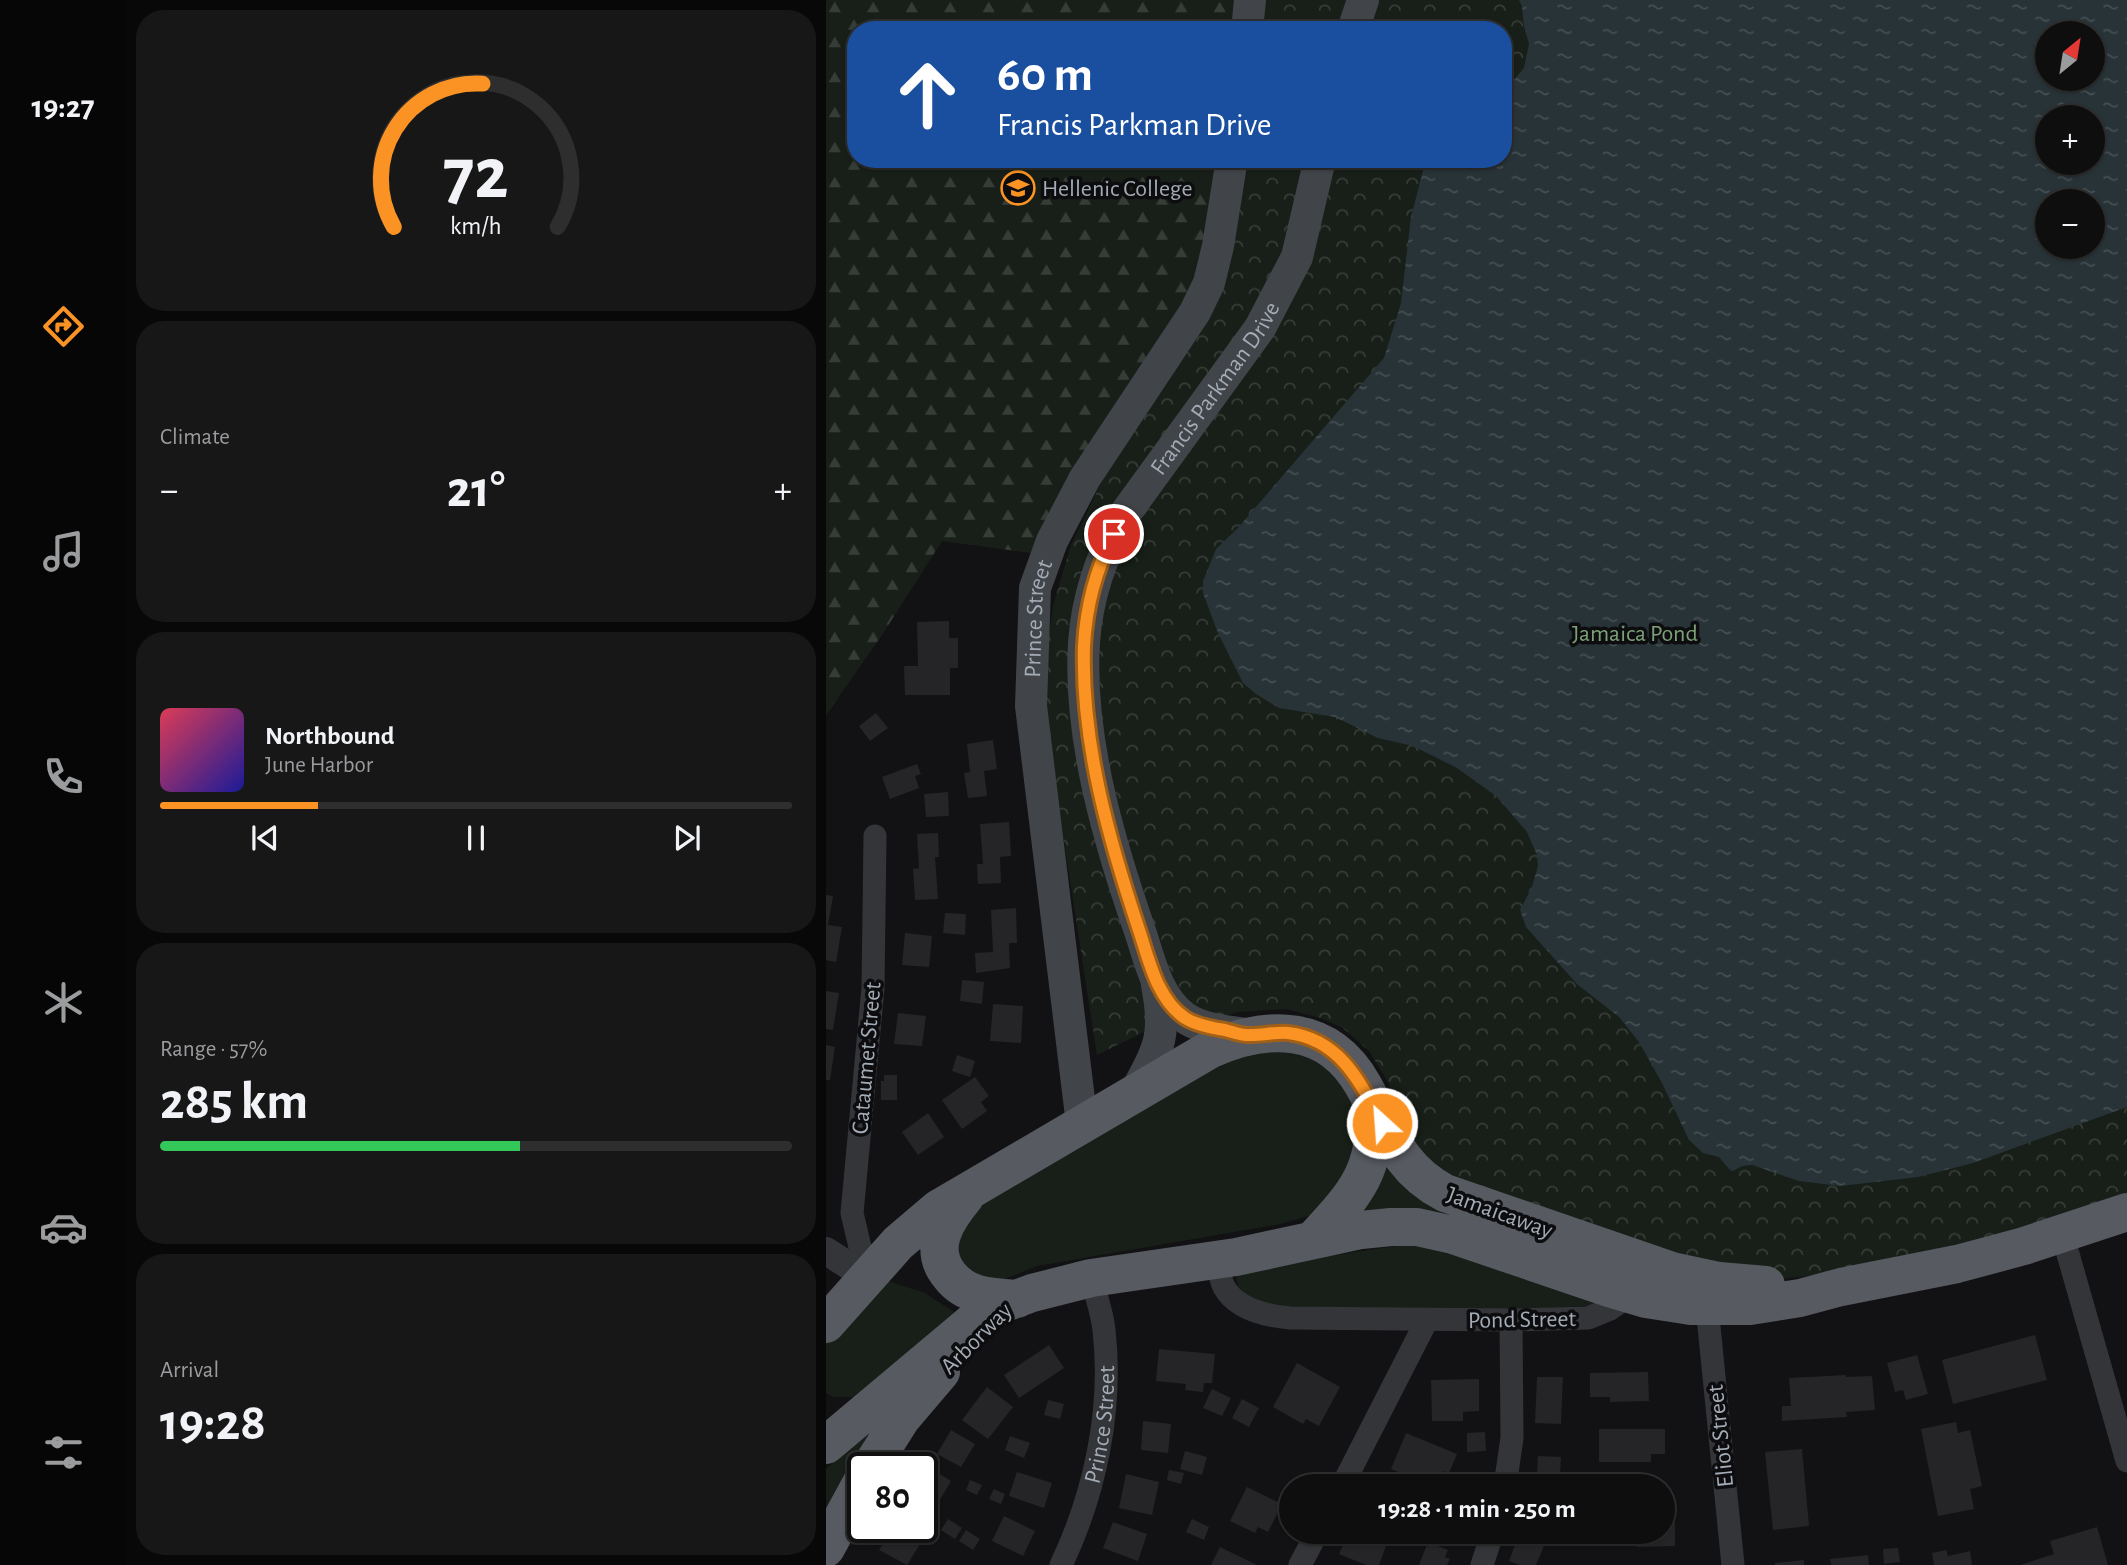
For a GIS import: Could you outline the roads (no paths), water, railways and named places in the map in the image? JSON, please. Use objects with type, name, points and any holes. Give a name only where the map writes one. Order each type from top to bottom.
[{"type":"highway","name":"Jamaicaway","points":[[1082,1124],[1209,1050],[1250,1035],[1286,1033],[1303,1036],[1326,1046],[1351,1067],[1364,1086],[1397,1150],[1412,1170],[1427,1183],[1456,1198],[1696,1277],[1783,1287],[1841,1287]]},
{"type":"highway","points":[[1313,1240],[1353,1196],[1366,1171],[1375,1137],[1375,1109]]},
{"type":"highway","points":[[826,1324],[916,1226],[971,1189],[1082,1124]]},
{"type":"highway","points":[[971,1189],[951,1214],[944,1228],[939,1244],[939,1258],[949,1276],[963,1288],[978,1294],[1017,1299],[1057,1285],[1091,1278],[1217,1259]]},
{"type":"highway","points":[[1630,1295],[1666,1303],[1707,1307],[1761,1305],[1957,1264],[2127,1212]]},
{"type":"highway","name":"Jamaicaway","points":[[1217,1259],[1384,1227],[1427,1228],[1630,1295]]},
{"type":"highway","name":"Arborway","points":[[826,1445],[844,1411],[986,1313],[1017,1299]]},
{"type":"highway","name":"Arborway","points":[[880,1452],[901,1419],[928,1387],[966,1346],[1017,1299]]},
{"type":"highway","points":[[826,1548],[847,1509]]},
{"type":"main road","points":[[1248,21],[1250,0]]},
{"type":"main road","points":[[1356,21],[1363,0]]},
{"type":"main road","name":"Prince Street","points":[[1082,1124],[1031,706],[1035,588],[1052,541],[1085,478],[1195,312],[1209,283],[1219,246],[1232,168]]},
{"type":"main road","name":"Francis Parkman Drive","points":[[1135,1093],[1161,1037],[1160,1008],[1155,977],[1110,833],[1093,757],[1084,671],[1084,644],[1090,597],[1105,550],[1122,518],[1260,328],[1284,285],[1297,257],[1319,168]]},
{"type":"main road","name":"Francis Parkman Drive","points":[[1155,977],[1169,1001],[1184,1017],[1210,1027],[1250,1035]]},
{"type":"street","name":"Cataumet Street","points":[[867,1277],[852,1213],[873,988],[874,836]]},
{"type":"street","points":[[2062,1233],[2127,1461]]},
{"type":"street","points":[[826,1251],[867,1277]]},
{"type":"street","name":"Pond Street","points":[[1217,1259],[1222,1282],[1228,1293],[1246,1307],[1264,1313],[1304,1318],[1588,1318],[1630,1295]]},
{"type":"street","name":"Prince Street","points":[[1061,1565],[1091,1484],[1103,1412],[1104,1330],[1091,1278]]},
{"type":"street","name":"Eliot Street","points":[[1707,1307],[1733,1565]]},
{"type":"street","points":[[1348,1474],[1427,1320]]},
{"type":"street","points":[[1506,1474],[1511,1438],[1511,1320]]},
{"type":"street","points":[[1300,1565],[1311,1544]]},
{"type":"street","points":[[1482,1565],[1489,1544]]},
{"type":"water","name":"Jamaica Pond","points":[[1519,0],[2127,0],[2127,1107],[1973,1163],[1918,1177],[1840,1186],[1799,1181],[1752,1165],[1730,1170],[1719,1157],[1703,1153],[1689,1140],[1639,1042],[1619,1017],[1577,984],[1526,927],[1520,910],[1532,887],[1538,866],[1537,855],[1527,832],[1496,796],[1457,768],[1413,746],[1378,738],[1335,717],[1279,708],[1243,683],[1218,633],[1203,593],[1203,581],[1216,549],[1237,529],[1384,358],[1401,303],[1411,217],[1424,168],[1512,168],[1512,82],[1524,68],[1529,44]]},
{"type":"place","name":"Hellenic College","points":[[1018,188]]}]
